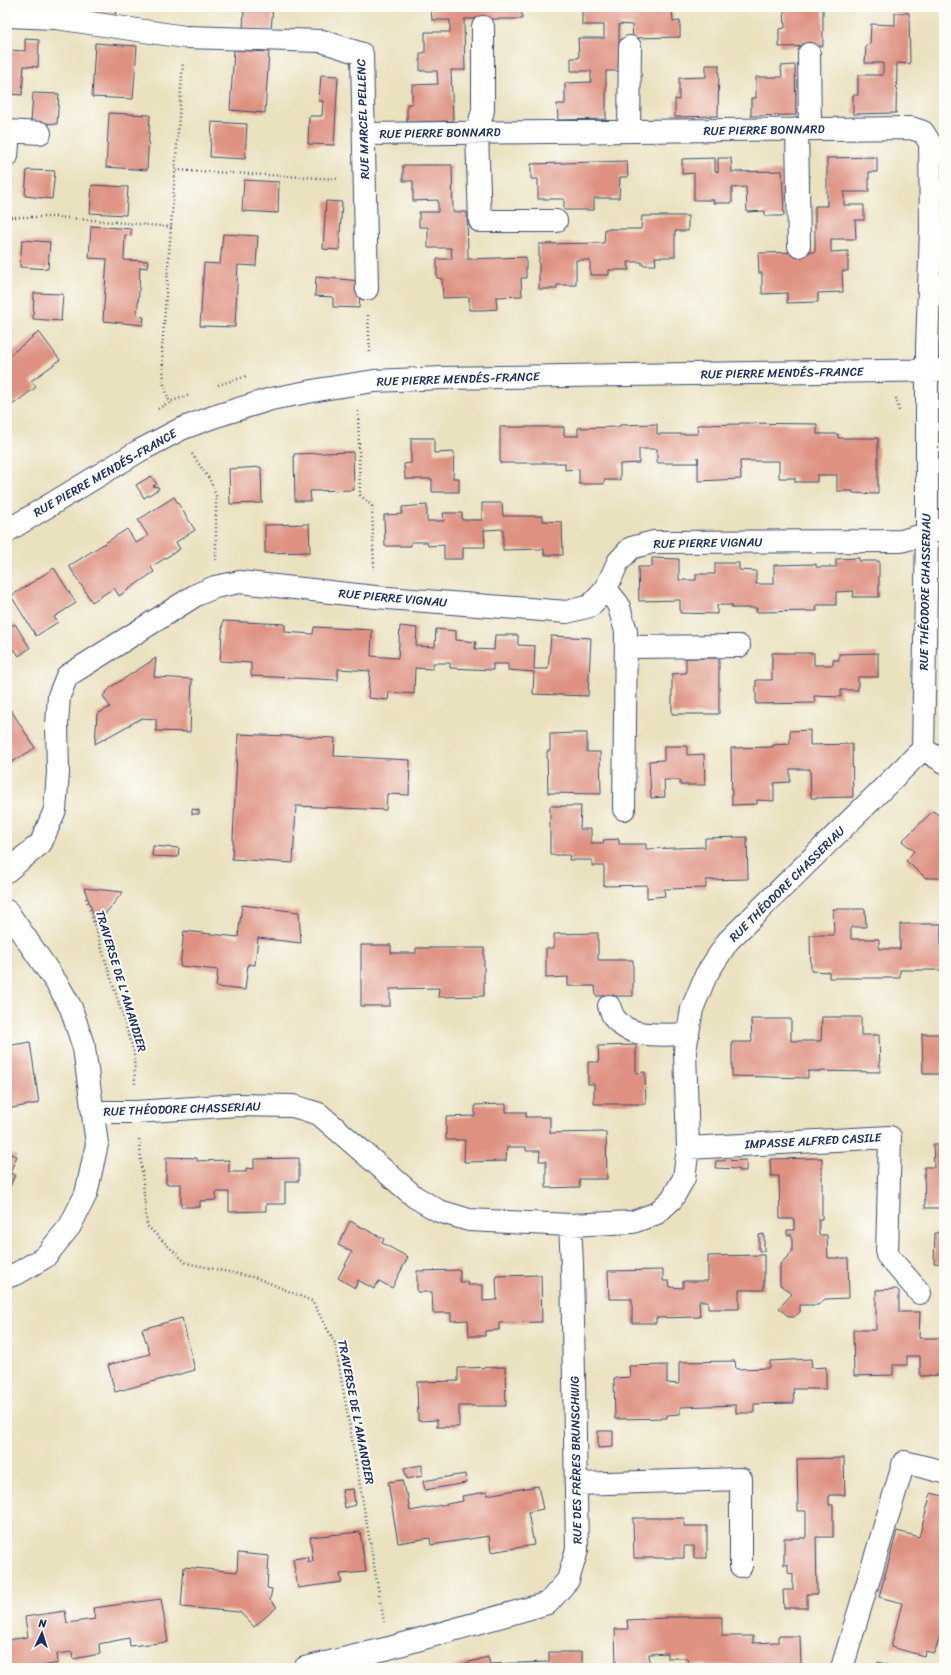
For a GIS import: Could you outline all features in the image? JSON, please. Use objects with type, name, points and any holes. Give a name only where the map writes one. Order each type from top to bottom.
[{"type":"street","name":"RUE MARCEL PELLENC","points":[[7,16],[56,18],[185,37],[322,41],[362,54],[367,289]]},
{"type":"street","points":[[483,27],[483,110],[477,133],[480,221],[556,221]]},
{"type":"street","points":[[629,131],[630,48]]},
{"type":"street","points":[[799,246],[803,129],[809,54]]},
{"type":"street","name":"RUE PIERRE BONNARD","points":[[364,134],[911,128],[923,132],[930,143],[937,230],[936,370]]},
{"type":"street","points":[[7,156],[8,131],[40,133]]},
{"type":"street","name":"RUE PIERRE MENDÉS-FRANCE","points":[[7,531],[140,451],[181,429],[213,417],[271,399],[323,389],[374,381],[442,378],[936,370]]},
{"type":"street","name":"RUE THÉODORE CHASSERIAU","points":[[92,1112],[136,1112],[237,1105],[293,1106],[319,1114],[416,1197],[439,1211],[469,1220],[570,1225],[633,1222],[656,1213],[672,1199],[684,1178],[688,1148],[685,1051],[692,1009],[706,975],[728,941],[923,749],[935,532],[936,370]]},
{"type":"street","name":"RUE PIERRE VIGNAU","points":[[7,871],[41,843],[55,810],[58,773],[57,724],[59,696],[67,676],[196,595],[215,587],[240,582],[375,597],[567,612],[590,606],[606,589],[618,562],[631,548],[653,542],[901,540],[935,532]]},
{"type":"street","points":[[606,589],[618,604],[626,631],[624,809]]},
{"type":"street","points":[[626,647],[739,646]]},
{"type":"street","points":[[923,749],[944,762]]},
{"type":"street","points":[[7,911],[58,984],[71,1008],[84,1048],[97,1144],[86,1194],[70,1226],[45,1258],[18,1273],[7,1277]]},
{"type":"street","points":[[609,1006],[615,1020],[629,1030],[646,1034],[688,1034]]},
{"type":"street","name":"IMPASSE ALFRED CASILE","points":[[688,1148],[890,1137],[887,1255],[920,1293]]},
{"type":"street","name":"RUE DES FRÈRES BRUNSCHWIG","points":[[306,1668],[389,1648],[548,1603],[568,1580],[577,1550],[570,1225]]},
{"type":"street","points":[[842,1668],[904,1462],[944,1472]]},
{"type":"street","points":[[576,1484],[741,1479],[741,1566]]},
{"type":"path","points":[[185,37],[162,350],[164,384],[169,402],[187,445],[210,480],[216,496],[215,587]]},
{"type":"path","points":[[176,170],[365,180]]},
{"type":"path","points":[[7,217],[57,216],[172,227]]},
{"type":"path","points":[[367,289],[370,359]]},
{"type":"path","points":[[358,406],[360,495],[372,506],[375,597]]},
{"type":"path","name":"TRAVERSE DE L'AMANDIER","points":[[86,898],[134,1052],[136,1112],[147,1226],[186,1263],[256,1278],[312,1301],[336,1343],[389,1648]]},
{"type":"building","points":[[87,7],[116,7],[115,20],[86,19]]},
{"type":"building","points":[[244,7],[273,7],[271,30],[243,29]]},
{"type":"building","points":[[431,7],[522,7],[522,19],[464,19],[465,70],[451,70],[453,121],[407,122],[407,104],[412,104],[412,85],[438,84],[437,71],[420,71],[420,53],[425,53],[425,32],[450,32],[450,20],[432,20]]},
{"type":"building","points":[[591,7],[672,7],[673,22],[680,21],[680,37],[633,38],[632,25],[619,24],[619,71],[606,71],[606,119],[558,120],[557,104],[565,104],[565,83],[591,82],[591,71],[571,71],[571,58],[579,58],[578,38],[604,38],[604,25],[582,25],[582,11],[591,10]]},
{"type":"building","points":[[823,7],[823,46],[779,47],[779,29],[785,28],[784,8]]},
{"type":"building","points":[[895,13],[909,13],[910,64],[897,63],[896,113],[853,114],[853,95],[858,95],[858,75],[883,75],[883,63],[865,63],[866,45],[870,44],[871,24],[895,25]]},
{"type":"building","points":[[25,39],[39,40],[38,67],[24,66],[22,95],[7,94],[7,50],[25,51]]},
{"type":"building","points":[[95,43],[137,46],[133,99],[92,97]]},
{"type":"building","points":[[234,50],[269,52],[265,113],[230,110]]},
{"type":"building","points":[[706,65],[719,65],[718,116],[675,117],[675,99],[679,100],[679,78],[706,77]]},
{"type":"building","points":[[795,65],[796,115],[751,116],[751,98],[756,98],[756,77],[782,77],[781,66]]},
{"type":"building","points":[[321,75],[338,76],[334,145],[308,144],[309,116],[322,116],[323,101],[319,101]]},
{"type":"building","points":[[33,93],[59,94],[57,124],[31,122]]},
{"type":"building","points":[[109,113],[150,115],[147,170],[106,167]]},
{"type":"building","points":[[212,122],[247,124],[245,159],[210,157]]},
{"type":"building","points":[[877,157],[877,172],[869,172],[869,192],[844,192],[844,205],[864,205],[864,220],[855,220],[856,239],[831,239],[831,252],[848,251],[848,271],[842,271],[843,292],[818,293],[818,302],[787,303],[787,293],[762,294],[762,273],[759,273],[758,253],[815,252],[815,206],[827,206],[827,158]]},
{"type":"building","points":[[715,158],[715,171],[718,172],[718,158],[731,158],[732,172],[782,171],[784,216],[765,216],[765,211],[747,212],[746,187],[732,188],[732,203],[713,203],[714,200],[694,200],[694,173],[682,174],[682,159]]},
{"type":"building","points":[[627,161],[628,177],[620,177],[619,198],[594,198],[594,210],[564,210],[564,199],[538,199],[538,179],[531,179],[531,164]]},
{"type":"building","points":[[403,165],[452,165],[453,212],[467,212],[468,259],[526,257],[526,278],[521,278],[522,296],[496,297],[497,309],[484,310],[469,310],[469,297],[443,298],[442,279],[437,278],[437,259],[452,259],[451,248],[428,248],[428,227],[419,227],[419,212],[438,212],[438,200],[413,201],[413,181],[403,181]]},
{"type":"building","points":[[27,170],[55,171],[52,199],[25,196]]},
{"type":"building","points":[[244,180],[279,182],[278,213],[242,211]]},
{"type":"building","points":[[92,185],[128,187],[126,215],[90,213]]},
{"type":"building","points":[[326,201],[342,202],[339,250],[323,249]]},
{"type":"building","points":[[642,216],[688,216],[688,231],[675,231],[675,257],[655,257],[656,265],[642,265],[642,262],[628,262],[629,270],[609,270],[609,275],[590,275],[590,260],[576,260],[576,285],[557,285],[557,289],[539,289],[539,244],[604,243],[605,229],[641,229]]},
{"type":"building","points":[[91,226],[131,229],[131,236],[125,235],[124,260],[148,261],[147,268],[140,267],[137,316],[144,317],[143,325],[103,321],[107,259],[89,258]]},
{"type":"building","points":[[223,234],[258,236],[256,266],[238,265],[235,327],[200,326],[204,263],[220,264]]},
{"type":"building","points":[[22,240],[50,242],[48,269],[20,267]]},
{"type":"building","points":[[316,277],[361,281],[359,308],[333,307],[333,297],[315,296]]},
{"type":"building","points":[[34,293],[63,294],[61,321],[33,319]]},
{"type":"building","points":[[39,332],[60,360],[31,381],[36,387],[7,409],[7,357]]},
{"type":"building","points":[[740,423],[817,424],[817,434],[838,434],[838,438],[878,438],[878,494],[837,491],[837,475],[817,475],[817,482],[795,482],[795,478],[779,478],[779,461],[740,461],[741,479],[698,481],[698,463],[657,463],[657,449],[639,449],[639,463],[620,464],[620,480],[604,480],[604,484],[579,484],[579,469],[565,470],[565,463],[500,463],[500,427],[564,427],[564,436],[578,436],[578,428],[619,427],[620,425],[657,424],[657,434],[698,434],[697,425]]},
{"type":"building","points":[[411,438],[434,438],[434,453],[454,452],[453,478],[459,478],[459,492],[432,492],[432,479],[405,479],[404,464],[411,463]]},
{"type":"building","points":[[353,452],[354,490],[310,491],[311,501],[295,501],[294,454]]},
{"type":"building","points":[[261,467],[262,503],[230,504],[229,469]]},
{"type":"building","points":[[151,476],[157,484],[153,486],[158,487],[159,489],[144,498],[136,485]]},
{"type":"building","points":[[174,497],[195,530],[176,542],[180,549],[151,567],[154,572],[119,596],[114,588],[92,602],[69,566],[127,529],[136,543],[148,536],[138,520]]},
{"type":"building","points":[[482,503],[502,503],[503,516],[543,516],[543,521],[562,522],[563,555],[544,555],[544,549],[503,550],[503,529],[484,530],[485,547],[463,547],[463,559],[444,559],[444,545],[428,546],[427,542],[411,542],[411,546],[385,546],[384,515],[402,514],[402,507],[427,505],[427,521],[444,521],[443,513],[462,513],[462,520],[482,520]]},
{"type":"building","points":[[309,524],[310,552],[265,553],[265,525]]},
{"type":"building","points":[[652,558],[679,559],[679,580],[696,580],[696,574],[715,574],[715,563],[739,563],[739,570],[756,571],[756,584],[774,584],[774,565],[816,564],[816,567],[836,567],[836,559],[859,558],[859,561],[879,561],[879,597],[853,597],[854,591],[836,592],[836,605],[816,605],[817,611],[756,612],[757,608],[732,608],[732,605],[717,605],[717,614],[680,613],[680,600],[639,601],[638,567],[652,567]]},
{"type":"building","points":[[54,568],[76,603],[54,617],[58,622],[36,636],[11,596]]},
{"type":"building","points":[[223,621],[285,624],[285,632],[313,634],[314,627],[372,630],[371,656],[398,658],[400,626],[417,628],[416,646],[435,647],[436,629],[456,631],[456,640],[476,642],[475,649],[494,650],[495,635],[518,635],[518,645],[535,646],[534,669],[548,669],[551,636],[591,638],[588,696],[533,694],[534,672],[508,670],[508,664],[493,664],[493,670],[450,668],[450,663],[433,663],[433,669],[415,668],[414,694],[389,692],[388,700],[368,698],[370,671],[338,669],[338,680],[251,676],[251,663],[220,661]]},
{"type":"building","points":[[15,624],[30,648],[19,656],[15,650],[7,655],[7,628]]},
{"type":"building","points":[[772,653],[814,653],[814,665],[833,665],[833,660],[839,660],[839,654],[878,653],[878,677],[858,677],[858,690],[841,690],[841,697],[814,696],[815,703],[756,704],[756,680],[772,680]]},
{"type":"building","points":[[156,658],[154,677],[192,679],[190,732],[156,731],[156,719],[142,718],[95,744],[97,714],[110,707],[103,696],[111,687]]},
{"type":"building","points":[[686,658],[719,658],[719,714],[672,714],[672,674],[686,673]]},
{"type":"building","points":[[11,710],[35,748],[7,765],[7,712]]},
{"type":"building","points":[[810,730],[810,745],[852,744],[853,797],[811,798],[810,769],[790,769],[790,782],[774,783],[774,801],[757,800],[757,804],[732,805],[731,748],[773,747],[773,745],[790,744],[790,731]]},
{"type":"building","points":[[587,733],[587,752],[600,752],[601,794],[548,793],[547,751],[550,751],[550,734]]},
{"type":"building","points":[[238,734],[335,738],[334,756],[410,760],[409,795],[387,794],[386,810],[296,806],[293,863],[232,859]]},
{"type":"building","points":[[664,746],[687,746],[687,755],[704,754],[705,785],[680,785],[680,780],[664,780],[665,797],[651,798],[649,761],[664,760]]},
{"type":"building","points":[[550,806],[581,806],[580,829],[591,829],[591,843],[604,843],[603,840],[619,839],[619,844],[646,844],[646,849],[705,847],[705,838],[747,837],[748,879],[706,880],[706,888],[664,889],[665,896],[647,898],[647,885],[604,886],[604,866],[592,866],[592,860],[569,860],[570,855],[550,855]]},
{"type":"building","points":[[192,809],[199,810],[199,814],[192,814]]},
{"type":"building","points":[[933,811],[944,819],[944,878],[926,878],[906,861],[914,851],[902,841]]},
{"type":"building","points":[[153,846],[179,848],[178,857],[152,856]]},
{"type":"building","points":[[84,888],[123,892],[97,924]]},
{"type":"building","points":[[242,905],[299,912],[301,943],[258,938],[255,965],[248,964],[245,990],[216,987],[218,970],[180,966],[184,931],[238,937]]},
{"type":"building","points":[[833,909],[865,909],[866,927],[851,927],[851,939],[879,939],[879,949],[900,949],[900,924],[941,924],[941,948],[944,948],[944,970],[900,970],[900,978],[829,978],[829,972],[811,971],[810,935],[834,935]]},
{"type":"building","points":[[598,933],[598,960],[633,960],[633,996],[596,996],[595,986],[568,986],[568,977],[546,978],[546,948],[554,948],[554,934]]},
{"type":"building","points":[[361,945],[391,945],[391,953],[416,953],[416,948],[484,948],[484,996],[438,997],[439,988],[390,989],[390,1006],[361,1006]]},
{"type":"building","points":[[822,1017],[861,1017],[861,1035],[879,1035],[880,1072],[808,1071],[808,1078],[732,1076],[732,1042],[752,1042],[751,1019],[791,1019],[791,1041],[821,1041]]},
{"type":"building","points":[[922,1034],[944,1034],[944,1066],[941,1066],[941,1074],[923,1074]]},
{"type":"building","points":[[30,1042],[39,1103],[7,1109],[7,1046]]},
{"type":"building","points":[[636,1045],[636,1073],[645,1072],[646,1104],[594,1104],[594,1084],[588,1084],[588,1062],[599,1062],[598,1046]]},
{"type":"building","points":[[506,1104],[506,1112],[526,1112],[526,1117],[550,1117],[550,1133],[606,1132],[607,1179],[579,1179],[580,1187],[546,1188],[546,1161],[539,1161],[540,1151],[526,1151],[526,1147],[507,1147],[506,1161],[464,1162],[465,1140],[446,1140],[446,1117],[475,1116],[475,1105]]},
{"type":"building","points":[[933,1144],[944,1144],[943,1208],[925,1208],[924,1167],[934,1167]]},
{"type":"building","points":[[7,1153],[17,1156],[10,1173],[15,1175],[7,1194]]},
{"type":"building","points":[[166,1157],[197,1158],[197,1161],[229,1160],[229,1172],[246,1172],[246,1168],[254,1169],[254,1159],[299,1158],[299,1181],[285,1181],[285,1204],[266,1204],[266,1211],[229,1212],[229,1192],[216,1192],[216,1200],[200,1201],[200,1207],[181,1207],[181,1184],[166,1184]]},
{"type":"building","points":[[822,1158],[822,1219],[819,1219],[819,1235],[827,1235],[828,1258],[848,1258],[849,1298],[825,1299],[818,1305],[800,1305],[800,1312],[794,1317],[789,1317],[779,1308],[792,1294],[780,1285],[780,1264],[792,1252],[792,1235],[787,1235],[787,1230],[794,1230],[794,1219],[780,1219],[779,1176],[771,1176],[770,1159]]},
{"type":"building","points":[[746,1160],[746,1171],[739,1171],[738,1169],[715,1168],[716,1161]]},
{"type":"building","points":[[350,1221],[384,1239],[382,1243],[408,1257],[392,1288],[379,1281],[374,1289],[358,1280],[355,1288],[338,1278],[352,1252],[338,1245]]},
{"type":"building","points":[[935,1233],[944,1233],[944,1264],[934,1263]]},
{"type":"building","points":[[764,1234],[764,1251],[759,1251],[759,1235]]},
{"type":"building","points":[[764,1255],[764,1290],[739,1290],[739,1309],[708,1309],[708,1301],[699,1301],[700,1317],[656,1318],[656,1323],[632,1323],[632,1299],[609,1299],[608,1271],[663,1270],[663,1281],[669,1281],[670,1287],[683,1288],[683,1281],[708,1281],[708,1256]]},
{"type":"building","points":[[460,1270],[460,1282],[467,1282],[468,1285],[483,1285],[483,1301],[497,1300],[496,1276],[541,1275],[542,1322],[499,1323],[499,1330],[485,1331],[485,1336],[469,1336],[468,1320],[451,1321],[451,1313],[433,1313],[432,1292],[417,1292],[417,1271]]},
{"type":"building","points":[[896,1289],[899,1291],[899,1312],[920,1312],[919,1338],[944,1338],[944,1375],[920,1376],[920,1356],[907,1356],[907,1365],[893,1365],[893,1375],[854,1376],[853,1330],[876,1330],[876,1290]]},
{"type":"building","points":[[182,1318],[195,1370],[115,1392],[108,1365],[150,1354],[142,1329]]},
{"type":"building","points":[[811,1359],[812,1368],[826,1367],[826,1389],[793,1389],[794,1403],[754,1404],[754,1413],[736,1413],[736,1405],[680,1407],[680,1414],[667,1415],[667,1418],[615,1419],[614,1378],[630,1377],[629,1366],[667,1365],[667,1383],[679,1384],[679,1362],[735,1361],[736,1369],[770,1368],[770,1361]]},
{"type":"building","points":[[505,1367],[506,1406],[459,1406],[459,1427],[437,1427],[437,1420],[418,1421],[417,1382],[458,1381],[458,1368]]},
{"type":"building","points":[[598,1431],[613,1431],[613,1447],[598,1448]]},
{"type":"building","points":[[844,1458],[845,1495],[829,1495],[829,1505],[833,1505],[833,1537],[816,1537],[817,1594],[807,1594],[807,1608],[784,1608],[783,1590],[793,1590],[793,1574],[788,1573],[788,1564],[784,1565],[784,1538],[806,1538],[806,1511],[798,1511],[797,1459]]},
{"type":"building","points":[[422,1465],[422,1476],[407,1479],[404,1468]]},
{"type":"building","points":[[465,1474],[466,1483],[425,1490],[423,1481]]},
{"type":"building","points":[[402,1480],[405,1493],[407,1493],[410,1511],[463,1501],[462,1496],[487,1492],[487,1495],[538,1486],[543,1509],[528,1512],[534,1545],[491,1552],[489,1536],[431,1545],[430,1538],[398,1543],[388,1482]]},
{"type":"building","points":[[353,1489],[355,1505],[345,1508],[342,1490]]},
{"type":"building","points":[[931,1493],[944,1496],[944,1627],[934,1653],[925,1651],[924,1656],[891,1647],[902,1603],[879,1597],[897,1531],[919,1537]]},
{"type":"building","points":[[633,1518],[684,1518],[684,1526],[707,1526],[707,1558],[694,1558],[694,1546],[684,1546],[684,1558],[634,1558]]},
{"type":"building","points":[[360,1532],[366,1572],[340,1574],[342,1582],[298,1588],[293,1559],[308,1557],[307,1562],[313,1561],[310,1537]]},
{"type":"building","points":[[238,1553],[269,1556],[267,1588],[272,1589],[270,1600],[277,1607],[254,1627],[240,1612],[181,1607],[184,1567],[237,1572]]},
{"type":"building","points":[[161,1599],[168,1642],[130,1646],[129,1638],[99,1644],[100,1654],[73,1659],[72,1652],[57,1654],[58,1663],[33,1668],[7,1668],[7,1640],[28,1637],[25,1617],[65,1611],[67,1623],[95,1619],[93,1608]]},
{"type":"building","points":[[666,1617],[722,1617],[722,1636],[753,1636],[753,1643],[778,1642],[778,1636],[800,1636],[801,1668],[735,1668],[735,1665],[688,1665],[687,1658],[667,1658],[667,1653],[649,1654],[650,1664],[616,1665],[615,1629],[628,1629],[627,1620],[667,1618]]},
{"type":"building","points":[[549,1652],[582,1652],[582,1668],[448,1668],[488,1657],[490,1664],[549,1662]]},
{"type":"building","points":[[878,1662],[898,1668],[876,1668]]}]
